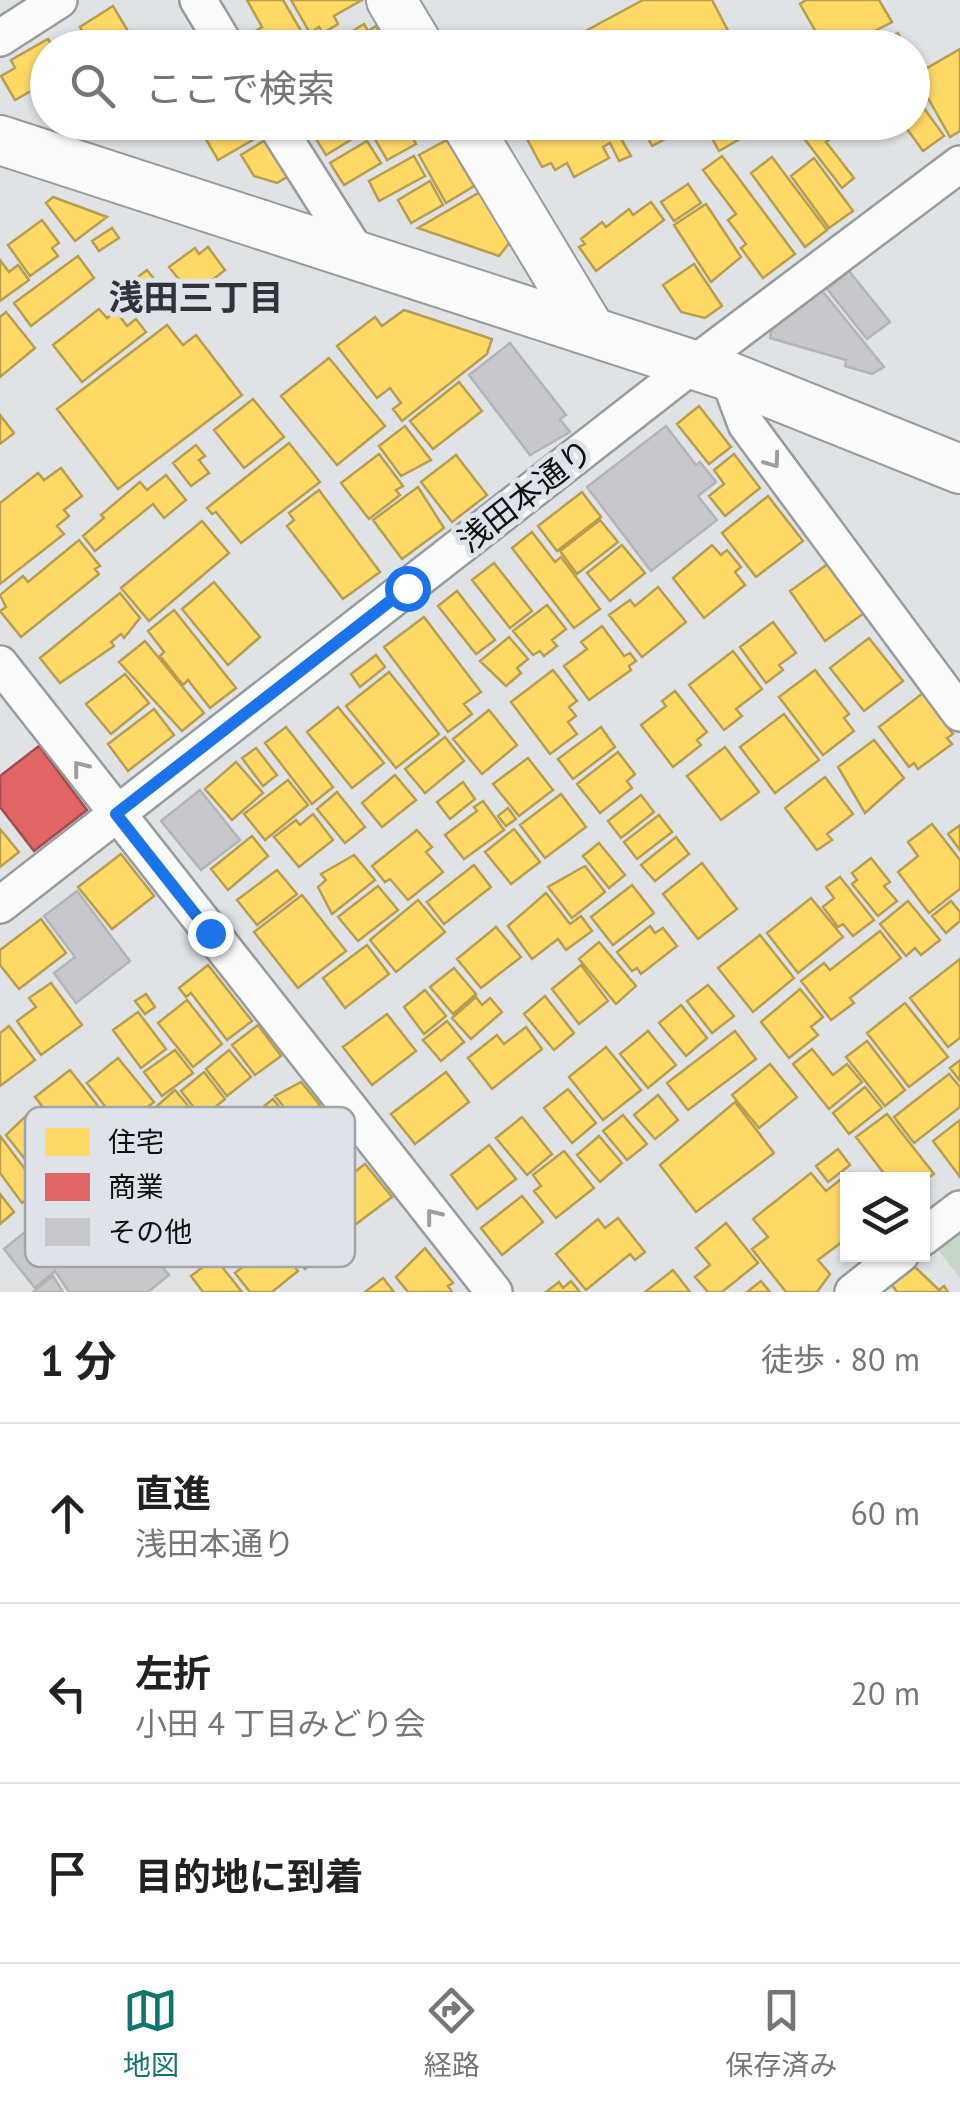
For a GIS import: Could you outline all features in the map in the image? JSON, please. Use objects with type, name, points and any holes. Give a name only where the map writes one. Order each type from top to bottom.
[{"type":"street","points":[[0,38],[59,0]]},
{"type":"street","points":[[198,0],[216,30]]},
{"type":"street","points":[[392,0],[410,30]]},
{"type":"street","points":[[0,140],[710,370],[960,468]]},
{"type":"street","points":[[285,140],[357,253]]},
{"type":"street","points":[[476,140],[590,332]]},
{"type":"street","name":"浅田本通り","points":[[0,906],[116,814],[710,370],[960,164]]},
{"type":"street","points":[[710,370],[960,712]]},
{"type":"street","points":[[0,664],[348,1107]]},
{"type":"street","points":[[355,1116],[494,1292]]},
{"type":"street","points":[[930,1232],[960,1209]]},
{"type":"street","points":[[853,1292],[891,1262]]},
{"type":"green space","points":[[960,1227],[960,1278],[935,1246]]},
{"type":"building: 住宅","points":[[247,0],[283,0],[301,30],[257,30],[262,27]]},
{"type":"building: 住宅","points":[[291,0],[362,0],[334,16],[338,24],[328,30],[308,30]]},
{"type":"building: 住宅","points":[[643,0],[712,0],[728,30],[587,30]]},
{"type":"building: 住宅","points":[[806,0],[879,0],[892,22],[877,30],[815,30],[800,4]]},
{"type":"building: 住宅","points":[[113,6],[127,30],[82,30],[80,27]]},
{"type":"building: 住宅","points":[[30,49],[30,92],[15,100],[1,76],[15,68],[11,60]]},
{"type":"building: 住宅","points":[[960,49],[960,131],[950,137],[930,102],[930,66]]},
{"type":"building: 住宅","points":[[930,117],[944,136],[923,151],[915,140],[930,140]]},
{"type":"building: 住宅","points":[[206,140],[253,140],[218,160]]},
{"type":"building: 住宅","points":[[272,140],[292,174],[277,183],[254,176],[241,155]]},
{"type":"building: 住宅","points":[[317,140],[351,140],[326,155]]},
{"type":"building: 住宅","points":[[375,140],[414,140],[416,144],[387,160]]},
{"type":"building: 住宅","points":[[447,140],[474,186],[446,203],[419,155]]},
{"type":"building: 住宅","points":[[528,140],[622,140],[631,156],[619,161],[610,143],[603,147],[609,158],[574,177],[567,163],[555,170],[551,163],[542,167]]},
{"type":"building: 住宅","points":[[713,140],[738,140],[719,151]]},
{"type":"building: 住宅","points":[[805,140],[829,140],[826,142],[854,178],[842,188]]},
{"type":"building: 住宅","points":[[367,141],[381,163],[344,185],[330,163]]},
{"type":"building: 住宅","points":[[414,156],[425,176],[379,201],[369,181]]},
{"type":"building: 住宅","points":[[722,156],[795,254],[763,278],[741,248],[746,244],[728,220],[736,214],[703,170]]},
{"type":"building: 住宅","points":[[772,157],[827,230],[805,247],[751,173]]},
{"type":"building: 住宅","points":[[814,158],[853,211],[829,228],[791,176]]},
{"type":"building: 住宅","points":[[430,181],[443,205],[411,223],[398,200]]},
{"type":"building: 住宅","points":[[688,184],[701,203],[674,221],[661,202]]},
{"type":"building: 住宅","points":[[480,192],[510,242],[499,256],[418,228]]},
{"type":"building: 住宅","points":[[53,197],[107,217],[75,241],[46,203]]},
{"type":"building: 住宅","points":[[651,202],[664,220],[596,271],[579,247],[585,244],[581,239],[602,222],[606,227],[629,209],[633,215]]},
{"type":"building: 住宅","points":[[706,204],[741,257],[711,282],[674,225]]},
{"type":"building: 住宅","points":[[42,220],[59,243],[52,248],[58,256],[30,276],[8,245]]},
{"type":"building: 住宅","points":[[112,228],[119,238],[99,251],[92,241]]},
{"type":"building: 住宅","points":[[208,247],[225,270],[192,296],[169,267],[195,248],[199,254]]},
{"type":"building: 住宅","points":[[78,256],[94,278],[31,326],[14,303]]},
{"type":"building: 住宅","points":[[0,260],[9,272],[18,265],[29,280],[0,301]]},
{"type":"building: 住宅","points":[[694,264],[722,306],[705,318],[681,312],[663,285]]},
{"type":"building: 住宅","points":[[147,270],[162,289],[137,308],[122,289]]},
{"type":"building: 住宅","points":[[99,309],[107,318],[116,311],[127,326],[136,319],[146,332],[82,382],[53,345]]},
{"type":"building: 住宅","points":[[404,310],[492,339],[487,354],[402,421],[393,409],[401,403],[390,388],[377,398],[337,346],[375,317],[382,326]]},
{"type":"building: 住宅","points":[[6,312],[35,348],[0,377],[0,317]]},
{"type":"building: 住宅","points":[[167,325],[183,345],[196,335],[242,395],[118,489],[57,409]]},
{"type":"building: 住宅","points":[[329,358],[385,426],[337,465],[281,396]]},
{"type":"building: 住宅","points":[[459,382],[482,411],[433,449],[410,421]]},
{"type":"building: 住宅","points":[[253,399],[284,437],[244,468],[214,430]]},
{"type":"building: 住宅","points":[[699,406],[731,447],[709,464],[677,424]]},
{"type":"building: 住宅","points":[[0,415],[14,433],[0,444]]},
{"type":"building: 住宅","points":[[405,426],[431,460],[401,476],[379,446]]},
{"type":"building: 住宅","points":[[289,443],[320,482],[241,543],[216,512],[212,514],[207,508]]},
{"type":"building: 住宅","points":[[196,445],[205,456],[199,460],[209,473],[191,486],[173,463]]},
{"type":"building: 住宅","points":[[379,454],[403,486],[396,490],[400,495],[369,519],[341,483]]},
{"type":"building: 住宅","points":[[734,454],[760,488],[725,516],[709,496],[724,484],[714,470]]},
{"type":"building: 住宅","points":[[456,455],[487,495],[452,522],[421,482]]},
{"type":"building: 住宅","points":[[61,468],[82,496],[64,510],[69,516],[57,526],[64,534],[0,584],[0,503],[38,473],[44,480]]},
{"type":"building: 住宅","points":[[166,475],[186,500],[164,518],[153,504],[95,551],[83,536],[104,518],[101,515],[140,482],[147,490]]},
{"type":"building: 住宅","points":[[418,487],[444,528],[402,559],[373,520]]},
{"type":"building: 住宅","points":[[319,490],[380,572],[343,599],[287,526],[294,520],[289,513]]},
{"type":"building: 住宅","points":[[582,492],[601,517],[557,551],[538,526]]},
{"type":"building: 住宅","points":[[768,496],[803,541],[756,577],[722,533]]},
{"type":"building: 住宅","points":[[600,520],[618,542],[577,574],[560,551]]},
{"type":"building: 住宅","points":[[202,521],[229,553],[149,621],[121,588]]},
{"type":"building: 住宅","points":[[532,532],[555,562],[561,557],[600,609],[574,628],[512,548]]},
{"type":"building: 住宅","points":[[79,540],[100,566],[95,569],[99,574],[21,637],[0,611],[6,607],[0,595],[23,576],[28,582]]},
{"type":"building: 住宅","points":[[622,545],[645,573],[610,601],[587,573]]},
{"type":"building: 住宅","points":[[712,545],[721,555],[727,550],[741,567],[735,572],[745,585],[704,618],[673,578]]},
{"type":"building: 住宅","points":[[832,561],[867,611],[825,641],[790,591]]},
{"type":"building: 住宅","points":[[494,563],[532,611],[510,628],[472,580]]},
{"type":"building: 住宅","points":[[214,582],[260,637],[228,665],[182,609]]},
{"type":"building: 住宅","points":[[658,587],[686,622],[642,657],[609,615],[630,600],[635,606]]},
{"type":"building: 住宅","points":[[457,591],[495,640],[476,654],[438,606]]},
{"type":"building: 住宅","points":[[120,593],[140,618],[124,638],[121,634],[111,642],[114,646],[60,683],[40,658]]},
{"type":"building: 住宅","points":[[547,605],[566,629],[552,640],[557,646],[544,656],[540,651],[533,655],[513,631]]},
{"type":"building: 住宅","points":[[174,610],[236,688],[210,708],[188,680],[183,685],[160,656],[164,652],[148,631]]},
{"type":"building: 住宅","points":[[424,617],[481,692],[464,704],[472,714],[448,732],[384,647]]},
{"type":"building: 住宅","points":[[773,622],[796,653],[779,665],[783,670],[766,683],[740,647]]},
{"type":"building: 住宅","points":[[602,626],[624,656],[630,653],[636,661],[629,666],[631,670],[589,700],[564,666],[587,649],[581,642]]},
{"type":"building: 住宅","points":[[509,637],[528,659],[517,668],[521,673],[506,686],[480,661]]},
{"type":"building: 住宅","points":[[869,638],[903,681],[864,711],[830,668]]},
{"type":"building: 住宅","points":[[145,641],[204,713],[182,731],[119,662]]},
{"type":"building: 住宅","points":[[733,651],[762,689],[736,709],[742,716],[724,730],[689,685]]},
{"type":"building: 住宅","points":[[376,655],[385,667],[360,687],[351,674]]},
{"type":"building: 住宅","points":[[553,670],[577,701],[569,707],[576,716],[568,722],[577,734],[550,754],[511,702]]},
{"type":"building: 住宅","points":[[815,670],[849,714],[844,718],[854,731],[823,755],[779,697]]},
{"type":"building: 住宅","points":[[389,672],[439,734],[396,768],[346,706]]},
{"type":"building: 住宅","points":[[125,674],[149,703],[111,734],[86,704]]},
{"type":"building: 住宅","points":[[675,691],[707,732],[697,740],[701,745],[673,767],[641,725],[666,706],[662,701]]},
{"type":"building: 住宅","points":[[923,693],[953,734],[947,738],[952,744],[918,769],[914,763],[909,767],[879,727]]},
{"type":"building: 住宅","points":[[338,707],[384,763],[352,788],[307,732]]},
{"type":"building: 住宅","points":[[154,709],[174,735],[128,771],[108,744]]},
{"type":"building: 住宅","points":[[489,710],[517,745],[482,774],[453,739]]},
{"type":"building: 住宅","points":[[784,714],[819,760],[775,793],[740,747]]},
{"type":"building: 住宅","points":[[286,727],[333,787],[312,804],[265,743]]},
{"type":"building: 住宅","points":[[601,727],[615,747],[573,779],[558,759]]},
{"type":"building: 住宅","points":[[445,737],[464,761],[425,793],[405,769]]},
{"type":"building: 住宅","points":[[874,740],[904,778],[865,813],[838,767]]},
{"type":"building: 住宅","points":[[725,747],[759,792],[721,820],[687,776]]},
{"type":"building: 住宅","points":[[256,748],[277,775],[263,786],[242,758]]},
{"type":"building: 住宅","points":[[618,752],[635,774],[627,781],[632,788],[600,813],[577,784]]},
{"type":"building: 住宅","points":[[528,758],[553,790],[519,816],[493,784]]},
{"type":"building: 住宅","points":[[236,762],[263,793],[232,820],[205,789]]},
{"type":"building: 住宅","points":[[395,775],[416,800],[382,827],[362,803]]},
{"type":"building: 住宅","points":[[825,777],[853,814],[827,834],[832,840],[817,850],[785,808]]},
{"type":"building: 住宅","points":[[288,780],[308,805],[265,840],[244,814]]},
{"type":"building: 住宅","points":[[463,782],[475,799],[450,819],[437,802]]},
{"type":"building: 住宅","points":[[337,792],[365,827],[345,843],[317,809]]},
{"type":"building: 住宅","points":[[561,794],[586,827],[545,858],[520,825]]},
{"type":"building: 住宅","points":[[641,795],[654,812],[621,838],[608,821]]},
{"type":"building: 住宅","points":[[483,801],[504,830],[464,859],[445,835],[477,811],[474,807]]},
{"type":"building: 住宅","points":[[508,808],[516,819],[506,826],[498,816]]},
{"type":"building: 住宅","points":[[313,814],[333,840],[299,867],[274,837],[296,820],[300,825]]},
{"type":"building: 住宅","points":[[659,815],[672,832],[637,859],[624,842]]},
{"type":"building: 住宅","points":[[932,824],[960,860],[960,889],[929,913],[898,872],[918,856],[908,842]]},
{"type":"building: 住宅","points":[[960,825],[960,850],[948,834]]},
{"type":"building: 住宅","points":[[0,829],[19,852],[0,867]]},
{"type":"building: 住宅","points":[[514,829],[540,862],[511,884],[485,852]]},
{"type":"building: 住宅","points":[[417,830],[432,847],[426,852],[443,872],[408,900],[372,866]]},
{"type":"building: 住宅","points":[[252,836],[268,856],[228,890],[211,869]]},
{"type":"building: 住宅","points":[[676,837],[689,854],[655,881],[641,865]]},
{"type":"building: 住宅","points":[[599,843],[625,875],[609,888],[583,856]]},
{"type":"building: 住宅","points":[[121,854],[154,896],[112,929],[78,887]]},
{"type":"building: 住宅","points":[[354,855],[375,880],[332,914],[318,887],[326,880],[321,874]]},
{"type":"building: 住宅","points":[[871,858],[890,882],[884,886],[897,901],[878,916],[852,884],[857,880],[852,873]]},
{"type":"building: 住宅","points":[[702,863],[737,909],[698,939],[663,894]]},
{"type":"building: 住宅","points":[[474,865],[491,887],[444,924],[427,902]]},
{"type":"building: 住宅","points":[[585,866],[605,892],[572,918],[548,887]]},
{"type":"building: 住宅","points":[[277,870],[297,894],[257,925],[237,900]]},
{"type":"building: 住宅","points":[[840,877],[874,920],[853,936],[843,924],[838,927],[823,907],[834,898],[826,887]]},
{"type":"building: 住宅","points":[[632,885],[654,913],[613,945],[591,917]]},
{"type":"building: 住宅","points":[[378,886],[398,910],[358,941],[338,917]]},
{"type":"building: 住宅","points":[[546,893],[570,924],[581,916],[592,931],[566,950],[558,939],[532,959],[508,926]]},
{"type":"building: 住宅","points":[[302,895],[346,951],[298,988],[254,932]]},
{"type":"building: 住宅","points":[[811,898],[843,937],[798,973],[767,933]]},
{"type":"building: 住宅","points":[[418,900],[445,932],[396,972],[370,940]]},
{"type":"building: 住宅","points":[[908,901],[940,940],[921,955],[915,948],[906,956],[880,924]]},
{"type":"building: 住宅","points":[[951,901],[960,912],[960,921],[946,933],[932,916]]},
{"type":"building: 住宅","points":[[41,919],[66,953],[19,989],[0,965],[0,950]]},
{"type":"building: 住宅","points":[[650,926],[655,933],[663,928],[677,946],[641,974],[637,968],[632,971],[617,952]]},
{"type":"building: 住宅","points":[[496,927],[521,957],[481,988],[457,959]]},
{"type":"building: 住宅","points":[[880,931],[901,958],[850,998],[854,1003],[831,1020],[801,981],[824,963],[830,970]]},
{"type":"building: 住宅","points":[[760,935],[794,978],[753,1012],[718,968]]},
{"type":"building: 住宅","points":[[599,942],[636,986],[616,1004],[579,959]]},
{"type":"building: 住宅","points":[[367,945],[389,974],[345,1008],[323,978]]},
{"type":"building: 住宅","points":[[960,959],[960,1038],[948,1047],[910,998]]},
{"type":"building: 住宅","points":[[208,965],[252,1021],[227,1040],[191,993],[186,997],[179,988]]},
{"type":"building: 住宅","points":[[581,965],[608,1001],[579,1024],[552,989]]},
{"type":"building: 住宅","points":[[454,968],[476,994],[453,1014],[430,987]]},
{"type":"building: 住宅","points":[[51,983],[82,1025],[41,1055],[17,1021],[36,1007],[29,998]]},
{"type":"building: 住宅","points":[[708,985],[734,1016],[712,1033],[687,1001]]},
{"type":"building: 住宅","points":[[800,989],[823,1017],[811,1027],[818,1035],[789,1058],[761,1022]]},
{"type":"building: 住宅","points":[[425,990],[446,1016],[424,1034],[404,1007]]},
{"type":"building: 住宅","points":[[146,994],[155,1007],[145,1014],[135,1001]]},
{"type":"building: 住宅","points":[[545,996],[574,1033],[554,1050],[524,1014]]},
{"type":"building: 住宅","points":[[476,997],[482,1005],[490,998],[502,1012],[471,1039],[452,1018]]},
{"type":"building: 住宅","points":[[187,1000],[222,1044],[193,1067],[158,1023]]},
{"type":"building: 住宅","points":[[905,1003],[948,1057],[909,1087],[867,1033]]},
{"type":"building: 住宅","points":[[681,1005],[707,1038],[686,1056],[659,1023]]},
{"type":"building: 住宅","points":[[138,1012],[166,1049],[141,1068],[113,1030]]},
{"type":"building: 住宅","points":[[387,1014],[416,1051],[372,1085],[343,1047]]},
{"type":"building: 住宅","points":[[447,1021],[464,1042],[441,1061],[423,1040]]},
{"type":"building: 住宅","points":[[258,1025],[281,1056],[255,1075],[232,1045]]},
{"type":"building: 住宅","points":[[9,1026],[35,1060],[0,1086],[0,1033]]},
{"type":"building: 住宅","points":[[526,1027],[542,1049],[492,1089],[468,1058],[497,1035],[504,1044]]},
{"type":"building: 住宅","points":[[648,1031],[676,1065],[648,1088],[620,1054]]},
{"type":"building: 住宅","points":[[735,1031],[756,1059],[688,1110],[667,1083]]},
{"type":"building: 住宅","points":[[867,1041],[905,1090],[885,1106],[846,1057]]},
{"type":"building: 住宅","points":[[606,1047],[641,1090],[603,1120],[569,1077]]},
{"type":"building: 住宅","points":[[812,1049],[833,1075],[847,1064],[862,1082],[829,1109],[793,1064]]},
{"type":"building: 住宅","points":[[175,1050],[193,1073],[162,1096],[144,1072]]},
{"type":"building: 住宅","points":[[229,1050],[251,1077],[227,1096],[206,1069]]},
{"type":"building: 住宅","points":[[118,1058],[154,1102],[147,1107],[106,1107],[87,1083]]},
{"type":"building: 住宅","points":[[960,1060],[960,1081],[950,1068]]},
{"type":"building: 住宅","points":[[770,1064],[797,1097],[759,1128],[732,1095]]},
{"type":"building: 住宅","points":[[70,1070],[99,1107],[43,1107],[35,1097]]},
{"type":"building: 住宅","points":[[204,1072],[225,1099],[215,1107],[193,1107],[181,1091]]},
{"type":"building: 住宅","points":[[446,1072],[469,1102],[415,1144],[391,1114]]},
{"type":"building: 住宅","points":[[949,1074],[960,1087],[960,1107],[914,1143],[894,1117]]},
{"type":"building: 住宅","points":[[301,1082],[320,1105],[284,1107],[275,1096]]},
{"type":"building: 住宅","points":[[865,1087],[882,1108],[849,1134],[833,1113]]},
{"type":"building: 住宅","points":[[568,1089],[596,1123],[572,1143],[544,1108]]},
{"type":"building: 住宅","points":[[175,1090],[189,1107],[158,1107]]},
{"type":"building: 住宅","points":[[658,1095],[678,1120],[655,1139],[634,1115]]},
{"type":"building: 住宅","points":[[273,1099],[279,1107],[263,1107]]},
{"type":"building: 住宅","points":[[735,1102],[774,1153],[696,1212],[660,1165]]},
{"type":"building: 住宅","points":[[887,1114],[934,1174],[883,1172],[856,1137]]},
{"type":"building: 住宅","points":[[623,1115],[647,1144],[627,1160],[603,1131]]},
{"type":"building: 住宅","points":[[25,1117],[25,1159],[6,1135]]},
{"type":"building: 住宅","points":[[522,1117],[552,1154],[527,1175],[496,1138]]},
{"type":"building: 住宅","points":[[960,1120],[960,1177],[933,1141]]},
{"type":"building: 住宅","points":[[0,1136],[25,1169],[25,1201],[22,1203],[0,1173]]},
{"type":"building: 住宅","points":[[599,1136],[622,1163],[600,1182],[577,1155]]},
{"type":"building: 住宅","points":[[489,1145],[516,1179],[477,1209],[451,1175]]},
{"type":"building: 住宅","points":[[838,1149],[850,1165],[828,1182],[816,1166]]},
{"type":"building: 住宅","points":[[564,1151],[594,1188],[556,1218],[534,1191],[541,1186],[533,1175]]},
{"type":"building: 住宅","points":[[365,1164],[392,1197],[355,1225],[355,1172]]},
{"type":"building: 住宅","points":[[811,1173],[826,1191],[840,1180],[840,1244],[818,1260],[830,1274],[817,1292],[786,1292],[752,1249],[768,1237],[753,1219]]},
{"type":"building: 住宅","points":[[0,1194],[14,1212],[0,1224]]},
{"type":"building: 住宅","points":[[522,1196],[543,1222],[502,1255],[481,1228]]},
{"type":"building: 住宅","points":[[618,1218],[645,1252],[635,1260],[630,1254],[586,1290],[556,1254],[598,1219],[605,1228]]},
{"type":"building: 住宅","points":[[726,1223],[758,1263],[722,1292],[708,1292],[695,1277],[710,1265],[696,1248]]},
{"type":"building: 住宅","points":[[425,1248],[453,1283],[448,1286],[452,1292],[408,1292],[396,1277]]},
{"type":"building: 住宅","points":[[203,1267],[222,1267],[242,1292],[203,1292],[191,1276]]},
{"type":"building: 住宅","points":[[242,1267],[295,1267],[298,1271],[272,1292],[250,1292],[235,1273]]},
{"type":"building: 住宅","points":[[915,1267],[939,1290],[944,1286],[948,1292],[897,1292],[892,1285]]},
{"type":"building: 住宅","points":[[673,1270],[690,1292],[645,1292]]},
{"type":"building: 住宅","points":[[383,1278],[394,1292],[365,1292]]},
{"type":"building: 住宅","points":[[571,1281],[580,1292],[546,1292],[559,1282],[563,1288]]},
{"type":"building: 住宅","points":[[761,1281],[770,1292],[747,1292]]},
{"type":"building: 商業","points":[[39,746],[87,810],[34,851],[0,807],[0,776]]},
{"type":"building: その他","points":[[849,271],[890,322],[867,339],[827,289]]},
{"type":"building: その他","points":[[820,288],[884,367],[872,374],[845,366],[846,360],[770,338],[772,327]]},
{"type":"building: その他","points":[[510,343],[566,415],[560,419],[570,432],[530,455],[469,375]]},
{"type":"building: その他","points":[[666,426],[696,465],[700,462],[716,482],[698,496],[717,520],[651,571],[587,487]]},
{"type":"building: その他","points":[[200,790],[240,840],[201,870],[161,821]]},
{"type":"building: その他","points":[[77,891],[130,961],[76,1003],[54,973],[75,957],[44,916]]},
{"type":"building: その他","points":[[25,1232],[25,1267],[163,1267],[169,1275],[148,1292],[69,1292],[55,1271],[35,1288],[4,1249]]},
{"type":"building: その他","points":[[53,1276],[63,1292],[33,1292]]},
{"type":"district","name":"浅田三丁目","points":[[196,297]]},
{"type":"route","points":[[210,933],[116,814],[407,588]]}]
